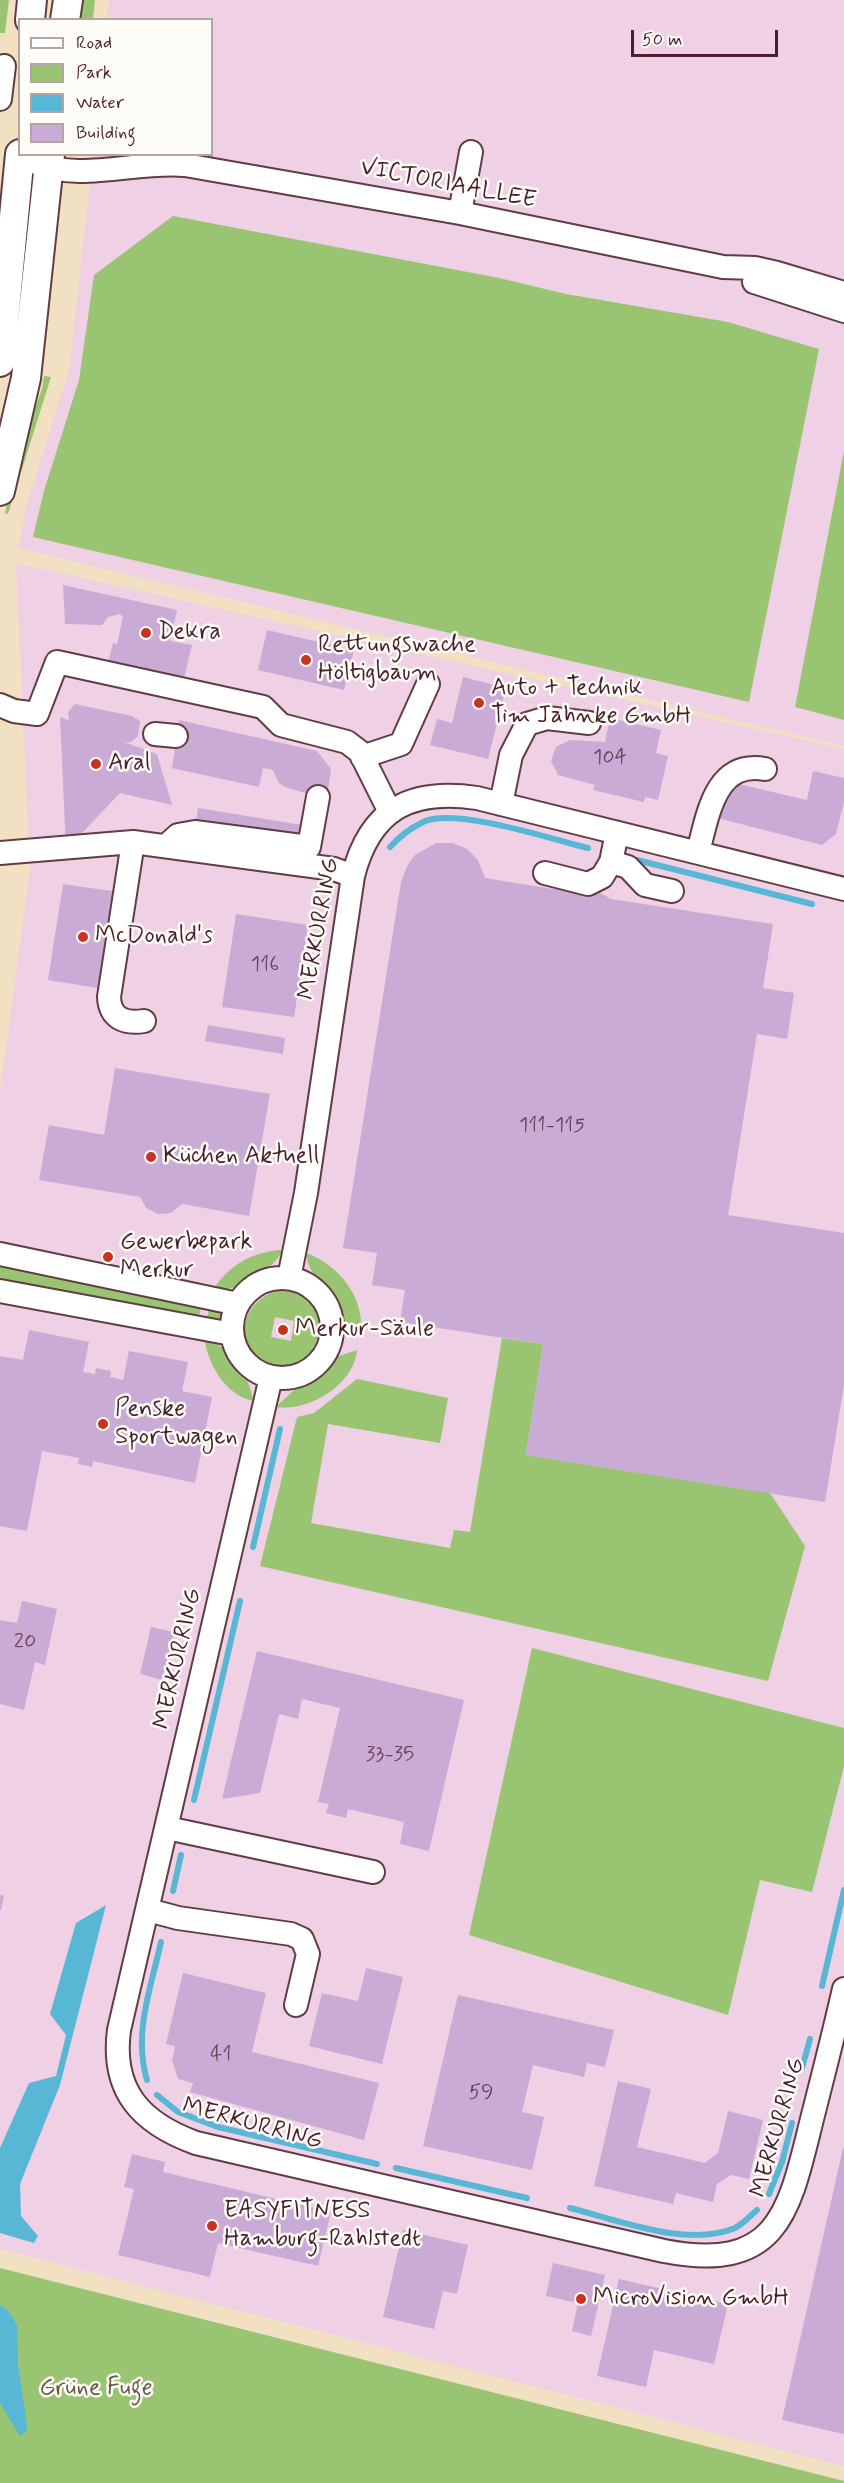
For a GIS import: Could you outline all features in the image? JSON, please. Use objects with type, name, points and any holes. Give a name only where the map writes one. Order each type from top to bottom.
[{"type":"main road","points":[[30,18],[32,0]]},
{"type":"main road","points":[[65,18],[68,0]]},
{"type":"main road","points":[[0,362],[4,304],[22,156]]},
{"type":"main road","points":[[0,490],[24,387],[33,323],[49,161]]},
{"type":"main road","points":[[4,304],[33,323]]},
{"type":"street","points":[[0,99],[4,66]]},
{"type":"street","points":[[460,213],[471,152]]},
{"type":"street","name":"VICTORIAALLEE","points":[[30,156],[99,169],[153,159],[460,213],[723,267],[755,268],[844,293]]},
{"type":"street","name":"VICTORIAALLEE","points":[[723,267],[754,281],[844,311]]},
{"type":"street","points":[[0,705],[14,711],[37,714],[57,662],[263,707],[281,725],[347,742],[362,757],[390,812]]},
{"type":"street","points":[[362,757],[401,744],[428,684]]},
{"type":"street","points":[[501,804],[511,755],[527,724],[547,718],[589,723]]},
{"type":"street","points":[[698,852],[710,809],[724,781],[734,771],[754,767],[765,769]]},
{"type":"street","name":"MERKURRING","points":[[289,1278],[306,1193],[353,876],[366,840],[381,819],[390,812],[407,801],[436,794],[460,795],[844,889]]},
{"type":"street","points":[[167,845],[178,835],[195,832],[309,847],[318,797]]},
{"type":"street","points":[[545,873],[588,884],[602,877],[611,862],[617,833]]},
{"type":"street","points":[[134,842],[109,997],[111,1011],[118,1018],[132,1023],[144,1022]]},
{"type":"street","points":[[0,853],[56,846],[134,842],[334,869],[353,876]]},
{"type":"street","points":[[611,862],[628,867],[645,885],[672,891]]},
{"type":"street","points":[[0,1254],[238,1304]]},
{"type":"street","points":[[289,1278],[310,1286],[323,1299],[331,1316],[332,1338],[324,1356],[307,1372],[290,1378],[271,1377],[256,1371],[243,1360],[232,1334],[238,1304],[258,1284],[269,1280],[289,1278]]},
{"type":"street","points":[[0,1291],[232,1334]]},
{"type":"street","name":"MERKURRING","points":[[271,1377],[119,2030],[118,2056],[126,2091],[140,2111],[157,2125],[196,2143],[690,2256],[726,2255],[750,2247],[769,2234],[785,2212],[797,2180],[844,1989]]},
{"type":"street","points":[[167,1827],[373,1872]]},
{"type":"street","points":[[148,1910],[178,1918],[291,1934],[302,1939],[308,1954],[296,2005]]},
{"type":"shaded area","points":[[109,0],[844,0],[844,746],[18,548],[28,500],[69,370],[93,156],[213,156],[213,18],[107,18]]},
{"type":"shaded area","points":[[16,563],[844,749],[844,2466],[0,2249],[0,1092],[30,869]]},
{"type":"green space","points":[[0,0],[9,0],[5,33],[0,33]]},
{"type":"green space","points":[[79,0],[95,0],[93,18],[76,18]]},
{"type":"green space","points":[[173,216],[499,278],[566,294],[728,322],[819,349],[749,702],[33,537],[44,491],[79,380],[94,275]]},
{"type":"green space","points":[[44,376],[51,377],[8,514],[5,513],[19,452],[42,389]]},
{"type":"green space","points":[[844,451],[844,720],[795,707]]},
{"type":"green space","points":[[283,1250],[271,1266],[253,1279],[233,1288],[213,1290],[226,1273],[243,1261],[262,1253]]},
{"type":"green space","points":[[306,1253],[330,1266],[348,1286],[359,1310],[360,1337],[348,1328],[335,1300],[309,1266]]},
{"type":"green space","points":[[0,1265],[202,1304],[198,1320],[0,1284]]},
{"type":"green space","points":[[280,1291],[304,1297],[317,1310],[320,1326],[315,1344],[304,1359],[289,1367],[272,1367],[254,1354],[245,1334],[245,1324],[253,1306],[270,1294]],"holes":[[[275,1317],[294,1321],[291,1341],[271,1337]]]},
{"type":"green space","points":[[210,1305],[225,1312],[223,1323],[206,1323]]},
{"type":"green space","points":[[204,1338],[222,1347],[237,1363],[248,1382],[253,1401],[234,1392],[219,1377]]},
{"type":"green space","points":[[502,1338],[543,1344],[526,1455],[770,1493],[805,1546],[768,1681],[260,1566],[297,1417],[314,1413],[357,1379],[448,1398],[440,1443],[328,1424],[311,1523],[450,1548],[454,1530],[470,1532]]},
{"type":"green space","points":[[357,1350],[348,1374],[328,1394],[302,1405],[276,1407],[295,1389],[320,1375],[336,1357]]},
{"type":"green space","points":[[532,1648],[844,1728],[844,1766],[812,1892],[760,1880],[728,2015],[469,1935]]},
{"type":"green space","name":"Grüne Fuge","points":[[0,2268],[844,2481],[844,2483],[0,2483]]},
{"type":"water","points":[[106,1905],[60,2085],[20,2184],[21,2216],[38,2236],[34,2243],[0,2233],[0,2148],[29,2083],[56,2076],[66,2035],[50,2014],[76,1923]]},
{"type":"water","points":[[0,2305],[7,2309],[17,2325],[18,2364],[27,2426],[26,2431],[20,2436],[0,2403]]},
{"type":"building","name":"Dekra","points":[[63,585],[177,610],[170,641],[192,645],[184,678],[108,663],[113,643],[117,644],[123,617],[120,614],[108,617],[102,625],[65,624]]},
{"type":"building","name":"Rettungswache Höltigbaum","points":[[267,630],[354,650],[344,690],[258,670]]},
{"type":"building","name":"Auto + Technik Tim Jahnke GmbH","points":[[463,677],[506,688],[488,759],[430,745],[437,719],[452,723]]},
{"type":"building","points":[[75,704],[132,716],[140,721],[138,736],[131,742],[124,742],[157,754],[172,805],[120,793],[66,850],[60,717],[95,730],[69,720],[68,712]]},
{"type":"building","points":[[610,718],[661,730],[656,753],[668,756],[658,800],[645,797],[644,802],[593,790],[595,785],[558,775],[551,761],[556,747],[570,740],[605,742]]},
{"type":"building","points":[[179,720],[317,751],[331,769],[327,796],[318,797],[285,787],[279,783],[273,770],[263,768],[259,787],[172,768]]},
{"type":"building","points":[[813,771],[844,778],[844,802],[836,834],[822,845],[714,817],[734,783],[807,800]]},
{"type":"building","points":[[198,808],[302,825],[299,841],[196,823]]},
{"type":"building","points":[[436,843],[452,843],[467,849],[478,860],[485,878],[553,889],[559,887],[597,891],[611,899],[773,924],[763,988],[794,993],[787,1039],[757,1034],[728,1215],[844,1233],[844,1385],[825,1502],[526,1455],[543,1344],[400,1322],[405,1290],[372,1285],[377,1253],[343,1248],[401,882],[407,866],[415,855]]},
{"type":"building","name":"McDonald's","points":[[63,884],[119,892],[104,989],[48,980]]},
{"type":"building","points":[[236,914],[308,925],[294,1017],[222,1007]]},
{"type":"building","points":[[208,1025],[285,1038],[283,1054],[205,1041]]},
{"type":"building","name":"Küchen Aktuell","points":[[115,1068],[270,1094],[249,1216],[182,1204],[171,1213],[158,1214],[146,1208],[140,1197],[39,1180],[49,1125],[104,1135]]},
{"type":"building","name":"Penske Sportwagen","points":[[29,1330],[89,1342],[83,1372],[95,1374],[96,1368],[111,1371],[110,1377],[123,1380],[129,1351],[188,1362],[182,1391],[212,1397],[195,1483],[93,1461],[92,1467],[78,1464],[79,1458],[42,1451],[27,1531],[0,1526],[0,1356],[23,1360]]},
{"type":"building","points":[[22,1601],[57,1609],[45,1665],[35,1662],[24,1710],[0,1704],[0,1620],[17,1623]]},
{"type":"building","points":[[151,1627],[174,1632],[162,1680],[140,1674]]},
{"type":"building","points":[[257,1651],[464,1700],[429,1851],[400,1844],[404,1822],[348,1809],[346,1818],[326,1813],[329,1804],[318,1802],[340,1708],[302,1699],[298,1719],[279,1714],[260,1793],[222,1799]]},
{"type":"building","points":[[0,1895],[4,1896],[1,1910],[0,1910]]},
{"type":"building","points":[[366,1968],[403,1977],[382,2064],[309,2046],[322,1993],[358,2001]]},
{"type":"building","points":[[183,1973],[266,1993],[252,2052],[379,2083],[364,2140],[190,2092],[193,2083],[178,2079],[172,2060],[175,2046],[166,2044]]},
{"type":"building","points":[[458,1995],[614,2030],[605,2067],[587,2063],[584,2077],[533,2065],[522,2112],[544,2117],[532,2170],[423,2146]]},
{"type":"building","points":[[618,2081],[651,2089],[637,2147],[705,2163],[718,2153],[728,2111],[763,2120],[749,2179],[731,2175],[717,2184],[713,2202],[676,2193],[673,2204],[594,2186]]},
{"type":"building","points":[[844,2148],[844,2434],[782,2420]]},
{"type":"building","points":[[132,2154],[165,2162],[163,2172],[331,2212],[318,2266],[218,2243],[210,2277],[118,2255],[134,2189],[124,2187]]},
{"type":"building","points":[[403,2230],[468,2245],[457,2294],[443,2291],[434,2329],[383,2317]]},
{"type":"building","name":"MicroVision GmbH","points":[[553,2263],[605,2275],[591,2336],[572,2331],[578,2303],[546,2296]]},
{"type":"building","points":[[619,2279],[728,2304],[714,2364],[654,2350],[646,2387],[597,2376]]},
{"type":"waterway","points":[[390,847],[405,833],[423,822],[438,818],[457,818],[504,826],[588,848]]},
{"type":"waterway","points":[[637,860],[812,904]]},
{"type":"waterway","points":[[253,1547],[280,1429]]},
{"type":"waterway","points":[[194,1800],[240,1601]]},
{"type":"waterway","points":[[173,1891],[181,1855]]},
{"type":"waterway","points":[[822,1986],[844,1890]]},
{"type":"waterway","points":[[147,2080],[143,2062],[143,2028],[148,1993],[161,1942]]},
{"type":"waterway","points":[[802,2068],[810,2039]]},
{"type":"waterway","points":[[157,2095],[178,2112],[218,2127],[377,2164]]},
{"type":"waterway","points":[[769,2194],[782,2162],[792,2123]]},
{"type":"waterway","points":[[396,2168],[527,2198]]},
{"type":"waterway","points":[[570,2208],[653,2230],[696,2235],[735,2228],[757,2210]]},
{"type":"place","name":"Dekra","points":[[146,633]]},
{"type":"place","name":"Rettungswache Höltigbaum","points":[[306,660]]},
{"type":"place","name":"Auto + Technik Tim Jahnke GmbH","points":[[479,703]]},
{"type":"place","name":"Aral","points":[[96,764]]},
{"type":"place","name":"McDonald's","points":[[83,937]]},
{"type":"place","name":"Küchen Aktuell","points":[[151,1157]]},
{"type":"place","name":"Gewerbepark Merkur","points":[[108,1257]]},
{"type":"place","name":"Merkur-Säule","points":[[283,1330]]},
{"type":"place","name":"Penske Sportwagen","points":[[103,1424]]},
{"type":"place","name":"EASYFITNESS Hamburg-Rahlstedt","points":[[212,2226]]},
{"type":"place","name":"MicroVision GmbH","points":[[581,2299]]}]
